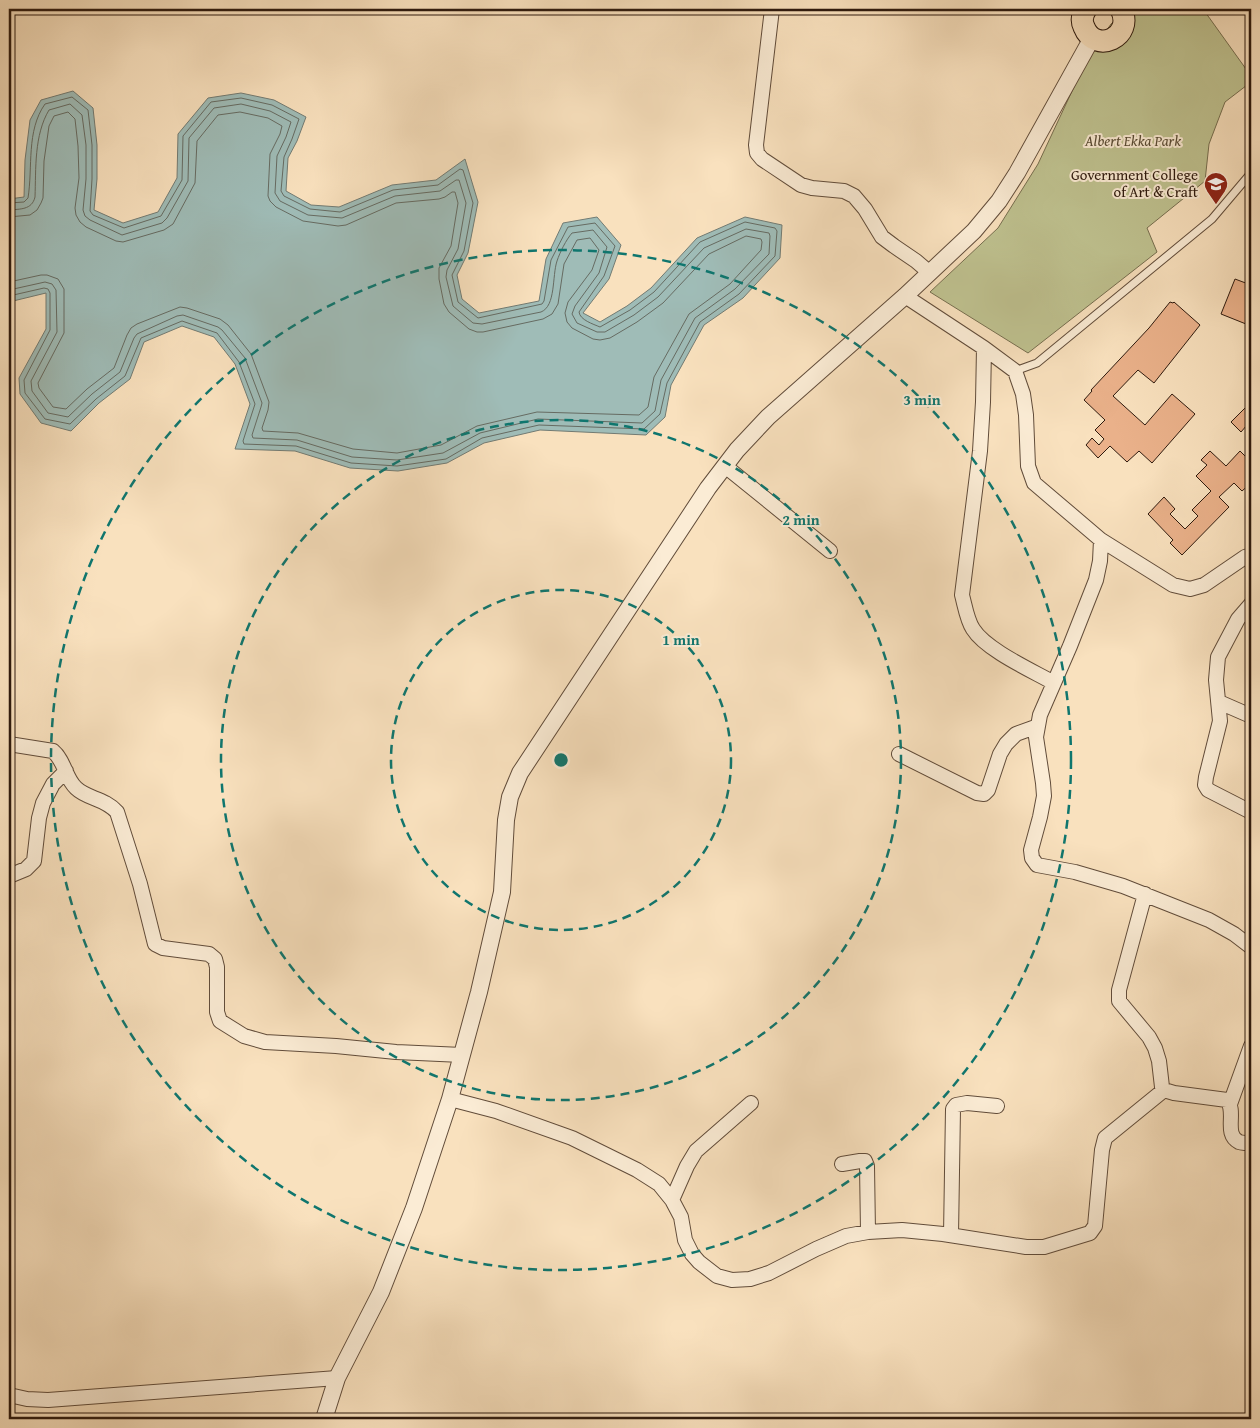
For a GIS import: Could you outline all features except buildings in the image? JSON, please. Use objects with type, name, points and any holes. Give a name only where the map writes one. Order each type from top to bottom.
[{"type":"main road","points":[[1083,10],[1082,24],[1088,34],[1099,41],[1106,41],[1118,35],[1122,29],[1126,11]]},
{"type":"street","points":[[772,9],[756,145],[757,154],[801,185],[844,191],[854,196],[865,209],[882,237],[916,261],[930,274]]},
{"type":"street","points":[[324,1419],[337,1378],[381,1292],[414,1208],[450,1099],[479,992],[502,892],[506,820],[510,797],[520,773],[537,750],[667,549],[708,488],[737,450],[768,417],[930,274],[974,231],[999,201],[1017,173],[1092,38]]},
{"type":"street","points":[[905,296],[984,348],[1015,371],[1023,394],[1026,415],[1028,466],[1034,483],[1101,540],[1173,585],[1190,589],[1204,585],[1245,557],[1251,555]]},
{"type":"street","points":[[984,348],[980,451],[962,595],[965,610],[973,629],[982,639],[1002,654],[1054,683]]},
{"type":"street","points":[[725,466],[830,551]]},
{"type":"street","points":[[1101,540],[1100,561],[1096,580],[1040,716],[1036,737],[1044,796],[1032,850],[1032,858],[1037,865],[1075,872],[1123,886],[1209,920],[1234,934],[1251,947]]},
{"type":"street","points":[[1251,605],[1238,619],[1218,657],[1216,680],[1220,721],[1205,785],[1208,790],[1251,812]]},
{"type":"street","points":[[1219,702],[1251,716]]},
{"type":"street","points":[[899,754],[977,793],[984,794],[988,790],[1000,754],[1006,744],[1016,734],[1038,726]]},
{"type":"street","points":[[9,744],[53,751],[58,755],[72,783],[78,790],[111,805],[116,812],[140,884],[155,944],[163,948],[210,954],[215,959],[217,968],[217,1012],[220,1021],[228,1027],[244,1036],[265,1042],[462,1055]]},
{"type":"street","points":[[9,876],[26,869],[34,861],[39,818],[43,803],[52,784],[66,771]]},
{"type":"street","points":[[1145,894],[1119,990],[1119,1001],[1149,1037],[1155,1048],[1164,1090]]},
{"type":"street","points":[[1251,1046],[1230,1104],[1232,1136],[1239,1142],[1251,1144]]},
{"type":"street","points":[[450,1099],[496,1111],[572,1138],[637,1170],[659,1184],[672,1200],[682,1217],[685,1240],[692,1254],[717,1276],[732,1280],[750,1279],[769,1273],[846,1236],[868,1232],[902,1230],[951,1235],[1026,1247],[1044,1247],[1090,1233],[1095,1226],[1102,1150],[1105,1138],[1164,1090]]},
{"type":"street","points":[[1164,1090],[1227,1100],[1230,1104]]},
{"type":"street","points":[[672,1200],[696,1151],[751,1103]]},
{"type":"street","points":[[951,1235],[953,1109],[956,1105],[968,1103],[997,1106]]},
{"type":"street","points":[[842,1164],[865,1161],[867,1166],[868,1232]]},
{"type":"street","points":[[9,1395],[27,1399],[48,1400],[337,1378]]},
{"type":"lane","points":[[1015,371],[1036,363],[1212,219],[1251,173]]},
{"type":"green space","name":"Albert Ekka Park","points":[[1127,9],[1203,9],[1251,76],[1251,82],[1225,102],[1209,144],[1205,181],[1147,228],[1157,252],[1028,353],[930,292],[998,228],[1038,164],[1087,59],[1111,24]]},
{"type":"water","points":[[73,91],[93,108],[97,145],[97,179],[94,210],[123,223],[158,212],[177,178],[178,134],[208,98],[241,93],[274,100],[306,117],[288,158],[286,191],[311,205],[339,207],[392,185],[436,180],[465,159],[478,202],[468,253],[457,275],[462,299],[479,313],[539,301],[546,259],[563,223],[597,217],[621,245],[609,279],[583,313],[600,322],[627,306],[651,288],[697,238],[745,217],[782,225],[780,258],[743,298],[704,325],[671,385],[665,417],[646,435],[540,430],[484,443],[447,463],[398,471],[350,468],[295,451],[235,449],[250,404],[235,364],[214,337],[182,326],[144,342],[130,379],[99,403],[71,431],[41,423],[20,394],[19,378],[46,329],[46,293],[9,302],[9,199],[24,197],[25,160],[30,120],[41,100]]},
{"type":"place","name":"Government College of Art & Craft","points":[[1216,205]]}]
